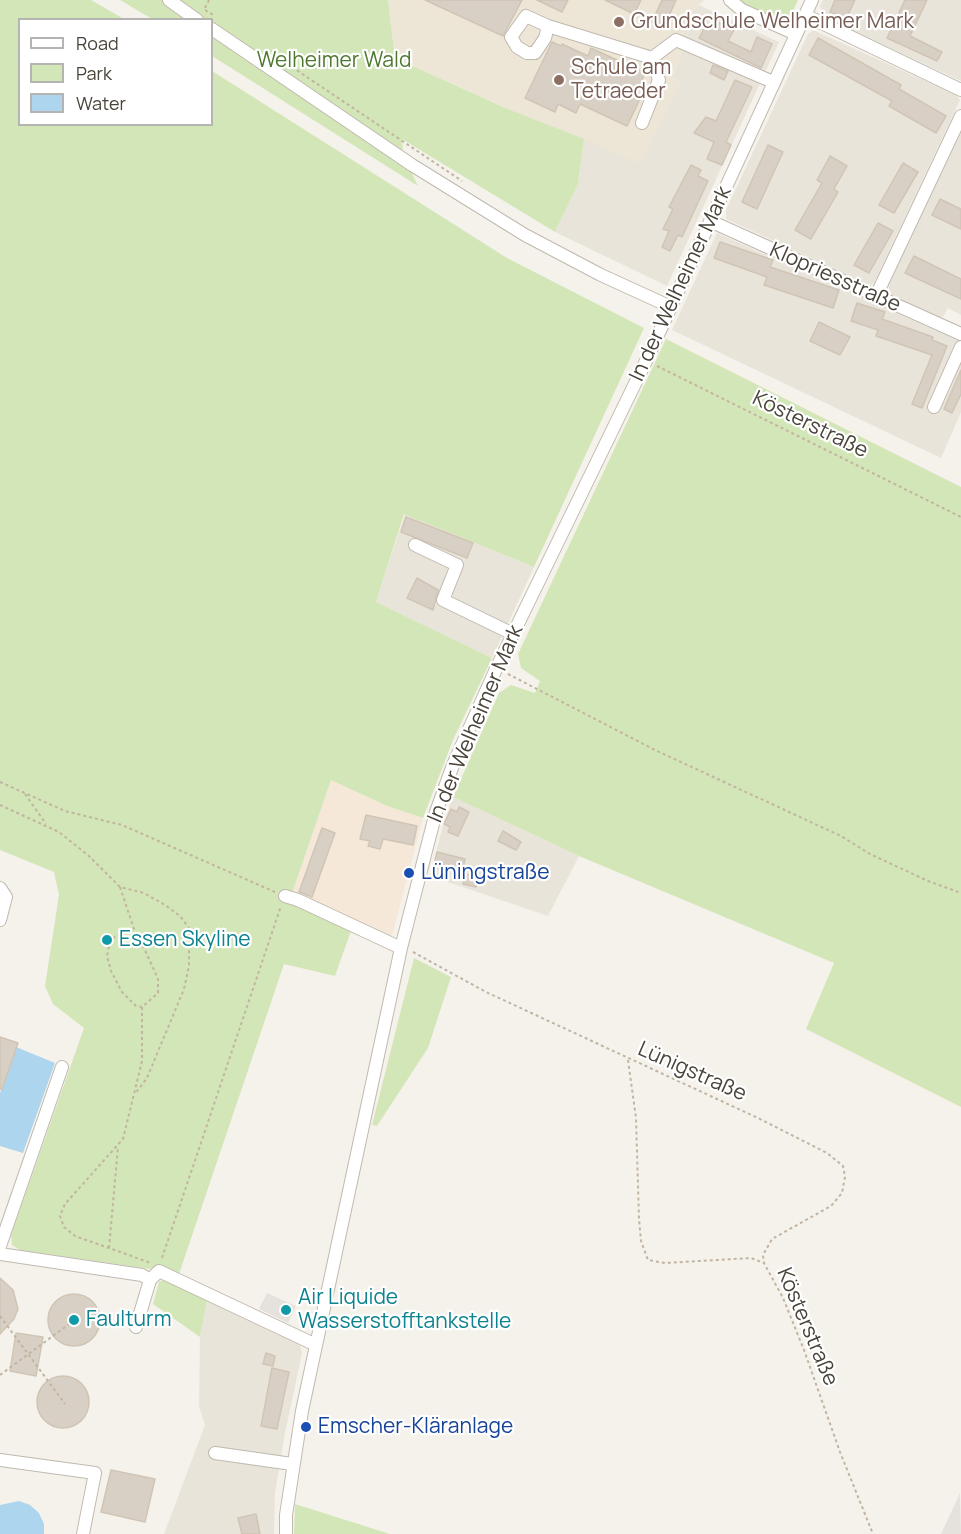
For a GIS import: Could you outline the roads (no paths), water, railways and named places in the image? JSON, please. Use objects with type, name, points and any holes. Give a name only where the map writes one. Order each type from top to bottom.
[{"type":"street","points":[[169,0],[201,14]]},
{"type":"street","points":[[730,0],[742,10],[796,34]]},
{"type":"street","name":"In der Welheimer Mark","points":[[286,1534],[292,1464],[316,1346],[401,948],[436,812],[453,765],[496,669],[646,361],[812,0]]},
{"type":"street","points":[[805,15],[961,90]]},
{"type":"street","points":[[548,26],[652,58]]},
{"type":"street","points":[[213,30],[412,165],[516,229],[563,256],[671,307]]},
{"type":"street","points":[[652,58],[676,39],[773,82]]},
{"type":"street","points":[[642,123],[659,80],[652,58]]},
{"type":"street","points":[[876,296],[961,116]]},
{"type":"street","name":"Klopriesstraße","points":[[710,221],[961,334]]},
{"type":"street","points":[[934,407],[961,347]]},
{"type":"street","points":[[415,545],[457,565],[443,600],[513,634]]},
{"type":"street","points":[[0,888],[6,897],[0,920]]},
{"type":"street","points":[[285,896],[401,948]]},
{"type":"street","points":[[0,1246],[62,1067]]},
{"type":"street","points":[[0,1254],[155,1276],[316,1346]]},
{"type":"street","points":[[136,1327],[155,1276]]},
{"type":"street","points":[[215,1453],[292,1464]]},
{"type":"street","points":[[0,1460],[95,1473],[82,1534]]},
{"type":"water","points":[[16,1047],[55,1063],[23,1153],[0,1146],[0,1093]]},
{"type":"water","points":[[19,1501],[30,1505],[39,1513],[44,1524],[44,1534],[0,1534],[0,1505]]},
{"type":"place","name":"Grundschule Welheimer Mark","points":[[619,22]]},
{"type":"place","name":"Schule am Tetraeder","points":[[559,80]]},
{"type":"place","name":"Lüningstraße","points":[[409,873]]},
{"type":"place","name":"Essen Skyline","points":[[107,940]]},
{"type":"place","name":"Air Liquide Wasserstofftankstelle","points":[[286,1310]]},
{"type":"place","name":"Faulturm","points":[[74,1320]]},
{"type":"place","name":"Emscher-Kläranlage","points":[[306,1427]]},
{"type":"park label","name":"Welheimer Wald","points":[[334,61]]}]
